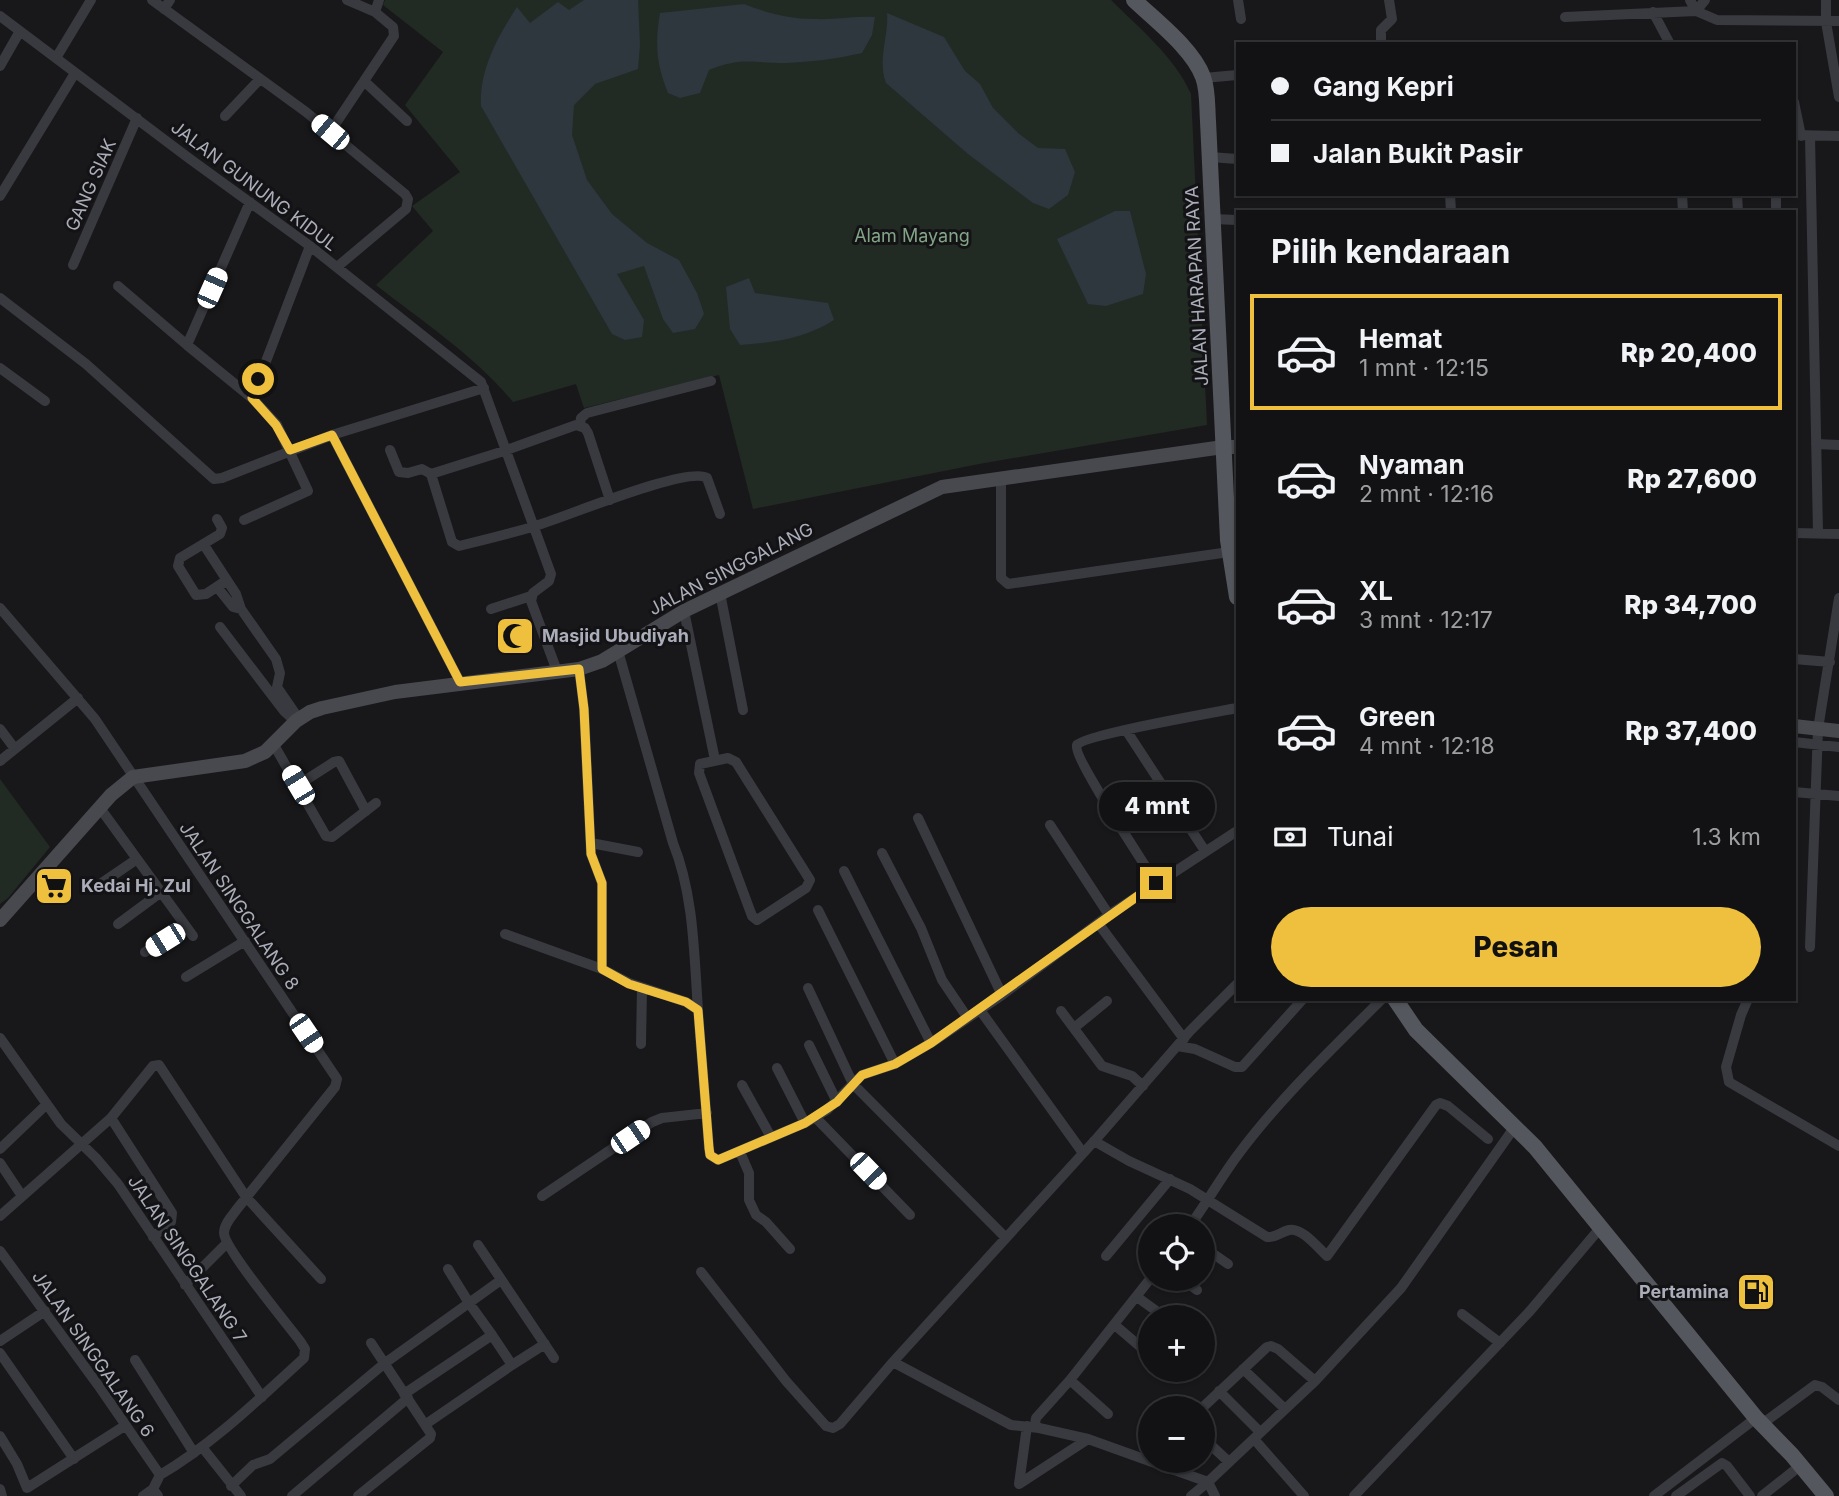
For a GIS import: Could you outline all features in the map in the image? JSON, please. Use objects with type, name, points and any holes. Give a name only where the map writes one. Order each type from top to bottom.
[{"type":"main road","points":[[1134,0],[1179,43],[1204,78]]},
{"type":"main road","name":"JALAN HARAPAN RAYA","points":[[1204,78],[1230,447],[1229,552],[1236,591]]},
{"type":"main road","name":"JALAN SINGGALANG","points":[[133,777],[245,761],[274,745],[298,720],[322,708],[395,692],[460,682],[579,669],[601,661],[684,611],[935,490],[1000,478],[1230,447]]},
{"type":"main road","points":[[1796,726],[1839,731]]},
{"type":"main road","points":[[0,920],[118,788],[133,777]]},
{"type":"main road","points":[[1396,1001],[1416,1030],[1535,1147],[1759,1421],[1826,1496]]},
{"type":"street","points":[[56,58],[91,0]]},
{"type":"street","points":[[152,0],[167,5],[330,132],[408,199],[406,209],[337,267]]},
{"type":"street","points":[[330,132],[394,36],[393,27],[375,12],[347,0]]},
{"type":"street","points":[[375,12],[379,0]]},
{"type":"street","points":[[1238,0],[1241,19]]},
{"type":"street","points":[[1381,42],[1380,30],[1392,19],[1389,0]]},
{"type":"street","points":[[1690,0],[1696,11]]},
{"type":"street","points":[[1696,11],[1705,0]]},
{"type":"street","points":[[1826,0],[1826,22],[1839,97]]},
{"type":"street","points":[[1565,17],[1696,11],[1717,20],[1839,21]]},
{"type":"street","points":[[1653,12],[1669,42]]},
{"type":"street","name":"JALAN GUNUNG KIDUL","points":[[0,16],[310,246],[476,377],[484,388]]},
{"type":"street","points":[[0,66],[20,31]]},
{"type":"street","points":[[0,196],[75,73]]},
{"type":"street","points":[[1204,78],[1236,75]]},
{"type":"street","points":[[225,116],[260,79]]},
{"type":"street","points":[[364,81],[407,121]]},
{"type":"street","points":[[1796,110],[1802,136],[1818,533]]},
{"type":"street","name":"GANG SIAK","points":[[73,265],[138,118]]},
{"type":"street","points":[[1802,136],[1839,136]]},
{"type":"street","points":[[1210,158],[1236,159]]},
{"type":"street","points":[[187,345],[250,202]]},
{"type":"street","points":[[1213,219],[1236,220]]},
{"type":"street","points":[[252,398],[310,246]]},
{"type":"street","points":[[118,286],[252,398],[276,425],[290,450],[308,491],[244,520]]},
{"type":"street","points":[[0,298],[86,364],[214,479],[332,435],[484,388],[551,578],[531,596],[491,609]]},
{"type":"street","points":[[0,368],[45,401]]},
{"type":"street","points":[[580,425],[587,413],[711,381]]},
{"type":"street","points":[[390,450],[399,472],[422,469],[431,474],[580,425],[589,433],[610,500]]},
{"type":"street","points":[[332,435],[460,682]]},
{"type":"street","points":[[1816,444],[1839,445]]},
{"type":"street","points":[[431,474],[454,544],[458,546],[534,526],[663,482],[701,475],[707,478],[720,514]]},
{"type":"street","points":[[1000,478],[1002,578],[1008,584],[1229,552]]},
{"type":"street","points":[[217,519],[221,532],[180,558],[178,566],[196,594],[206,594],[227,580]]},
{"type":"street","points":[[1796,533],[1839,534]]},
{"type":"street","points":[[204,545],[236,594],[241,610],[276,659],[280,673],[277,687],[298,720]]},
{"type":"street","points":[[217,587],[233,607],[241,610]]},
{"type":"street","points":[[720,593],[743,710]]},
{"type":"street","points":[[531,596],[557,671]]},
{"type":"street","points":[[1810,947],[1818,729],[1839,598]]},
{"type":"street","name":"JALAN SINGGALANG 8","points":[[0,608],[95,719],[337,1079],[335,1087],[225,1226],[224,1237],[227,1243]]},
{"type":"street","points":[[684,611],[715,760]]},
{"type":"street","points":[[220,628],[284,711],[298,720]]},
{"type":"street","points":[[618,651],[673,843],[683,867],[689,900],[710,1155],[718,1160],[816,1117],[837,1102],[862,1075],[895,1064],[931,1043],[1002,995],[1109,915],[1236,832]]},
{"type":"street","points":[[1796,659],[1830,662]]},
{"type":"street","points":[[579,669],[584,709],[591,854],[602,883],[602,969]]},
{"type":"street","points":[[0,761],[78,698]]},
{"type":"street","points":[[1156,883],[1076,750],[1080,742],[1236,708]]},
{"type":"street","points":[[0,729],[15,750]]},
{"type":"street","points":[[1126,730],[1205,851]]},
{"type":"street","points":[[1796,742],[1839,747]]},
{"type":"street","points":[[274,745],[326,836],[332,837],[376,803]]},
{"type":"street","points":[[728,758],[736,762],[810,880],[806,888],[757,920],[752,916],[698,773],[700,764],[715,760],[728,758]]},
{"type":"street","points":[[298,785],[339,761],[366,811]]},
{"type":"street","points":[[1796,792],[1839,796]]},
{"type":"street","points":[[100,808],[193,936]]},
{"type":"street","points":[[918,818],[1002,995]]},
{"type":"street","points":[[1050,825],[1109,915]]},
{"type":"street","points":[[590,843],[638,852]]},
{"type":"street","points":[[883,853],[921,928],[942,980],[967,1017]]},
{"type":"street","points":[[93,889],[137,859]]},
{"type":"street","points":[[844,871],[931,1043]]},
{"type":"street","points":[[118,924],[160,893]]},
{"type":"street","points":[[818,910],[895,1064]]},
{"type":"street","points":[[1098,923],[1181,1043],[1239,1068],[1301,1001]]},
{"type":"street","points":[[145,952],[185,927]]},
{"type":"street","points":[[505,934],[602,969],[642,988],[686,1002],[698,1010]]},
{"type":"street","points":[[186,977],[245,941]]},
{"type":"street","points":[[701,1272],[786,1381],[826,1426],[833,1428],[840,1424],[893,1362],[1236,985]]},
{"type":"street","points":[[641,1044],[642,988]]},
{"type":"street","points":[[808,988],[853,1084],[1006,1238]]},
{"type":"street","points":[[1074,1028],[1107,1001]]},
{"type":"street","points":[[1198,1214],[1236,1156],[1288,1096],[1380,1001]]},
{"type":"street","points":[[1747,1001],[1726,1067],[1729,1082],[1839,1146]]},
{"type":"street","points":[[980,1010],[1083,1153]]},
{"type":"street","points":[[1061,1011],[1102,1066],[1132,1076],[1143,1086]]},
{"type":"street","name":"JALAN SINGGALANG 7","points":[[0,1038],[67,1132],[118,1184],[261,1397]]},
{"type":"street","points":[[809,1045],[837,1102]]},
{"type":"street","points":[[0,1216],[111,1118],[153,1066],[161,1066],[246,1197],[321,1279]]},
{"type":"street","points":[[777,1068],[805,1123]]},
{"type":"street","points":[[742,1085],[771,1137]]},
{"type":"street","points":[[0,1149],[47,1104]]},
{"type":"street","points":[[1094,1141],[1129,1161],[1190,1189],[1267,1237],[1295,1229],[1326,1256],[1436,1105],[1448,1105],[1488,1139]]},
{"type":"street","points":[[542,1196],[652,1122],[662,1118],[706,1113]]},
{"type":"street","points":[[816,1117],[910,1215]]},
{"type":"street","points":[[111,1118],[172,1213],[171,1222],[153,1237]]},
{"type":"street","points":[[1191,1496],[1315,1381],[1401,1288],[1514,1128]]},
{"type":"street","points":[[740,1152],[749,1173],[749,1200],[756,1214],[790,1249]]},
{"type":"street","points":[[0,1163],[22,1196]]},
{"type":"street","points":[[1106,1256],[1170,1179]]},
{"type":"street","points":[[1354,1496],[1542,1299],[1601,1227]]},
{"type":"street","points":[[142,1496],[155,1493],[160,1475],[198,1450],[304,1358],[305,1349],[227,1243],[185,1285]]},
{"type":"street","points":[[478,1245],[554,1358]]},
{"type":"street","name":"JALAN SINGGALANG 6","points":[[0,1251],[160,1475]]},
{"type":"street","points":[[1215,1255],[1228,1264]]},
{"type":"street","points":[[448,1269],[512,1365]]},
{"type":"street","points":[[231,1486],[253,1465],[270,1459],[385,1363],[502,1280]]},
{"type":"street","points":[[1037,1423],[1141,1291]]},
{"type":"street","points":[[1137,1297],[1148,1305]]},
{"type":"street","points":[[0,1340],[45,1311]]},
{"type":"street","points":[[1462,1314],[1500,1343]]},
{"type":"street","points":[[1115,1326],[1138,1345]]},
{"type":"street","points":[[292,1496],[406,1396],[492,1335]]},
{"type":"street","points":[[358,1496],[430,1438],[426,1424],[371,1343]]},
{"type":"street","points":[[426,1424],[545,1344]]},
{"type":"street","points":[[1214,1396],[1271,1346],[1315,1381]]},
{"type":"street","points":[[0,1353],[74,1459]]},
{"type":"street","points":[[135,1360],[198,1450],[241,1496]]},
{"type":"street","points":[[893,1362],[1011,1425],[1027,1426],[1037,1423],[1138,1457]]},
{"type":"street","points":[[1242,1369],[1284,1409]]},
{"type":"street","points":[[1070,1380],[1108,1414]]},
{"type":"street","points":[[1654,1496],[1759,1421],[1815,1385],[1839,1400]]},
{"type":"street","points":[[1219,1391],[1304,1496]]},
{"type":"street","points":[[0,1436],[17,1464],[28,1492],[125,1424]]},
{"type":"street","points":[[1027,1426],[1019,1484],[1088,1439]]},
{"type":"street","points":[[1215,1449],[1229,1462]]},
{"type":"street","points":[[1676,1496],[1721,1463],[1727,1466],[1750,1496]]},
{"type":"street","points":[[1762,1496],[1801,1465]]},
{"type":"street","points":[[1183,1473],[1208,1482],[1214,1496]]},
{"type":"street","points":[[0,1489],[2,1496]]},
{"type":"green space","name":"Alam Mayang","points":[[385,0],[1111,0],[1166,55],[1191,94],[1207,425],[979,464],[753,509],[719,375],[584,408],[576,384],[513,402],[465,355],[376,285],[433,231],[412,206],[460,172],[405,105],[443,52],[383,5]]},
{"type":"green space","points":[[0,779],[50,847],[0,904]]},
{"type":"shaded area","points":[[584,0],[638,0],[640,45],[638,69],[595,84],[574,105],[572,135],[587,180],[612,214],[647,243],[679,260],[697,293],[704,314],[695,329],[673,333],[663,319],[644,266],[617,274],[644,320],[642,337],[625,340],[612,334],[481,106],[483,79],[487,67],[503,30],[517,7],[530,23],[558,2],[569,10]]},
{"type":"shaded area","points":[[744,4],[769,13],[796,18],[875,17],[872,35],[862,53],[804,62],[730,63],[709,70],[700,93],[680,98],[668,93],[658,53],[660,13]]},
{"type":"shaded area","points":[[887,13],[944,37],[965,71],[980,84],[993,108],[1018,133],[1038,148],[1065,149],[1075,172],[1068,195],[1049,209],[1033,203],[968,154],[886,83],[883,57]]},
{"type":"shaded area","points":[[1115,211],[1130,211],[1146,274],[1143,294],[1106,306],[1088,304],[1057,239]]},
{"type":"shaded area","points":[[749,278],[755,293],[828,303],[834,320],[789,338],[740,345],[730,329],[726,287]]},
{"type":"place","name":"Masjid Ubudiyah","points":[[515,636]]},
{"type":"place","name":"Kedai Hj. Zul","points":[[54,886]]},
{"type":"place","name":"Pertamina","points":[[1756,1292]]},
{"type":"route","points":[[258,379],[252,398],[276,425],[290,450],[332,435],[460,682],[579,669],[584,709],[591,854],[602,883],[602,969],[629,984],[686,1002],[698,1010],[709,1148],[710,1155],[714,1158],[718,1160],[740,1152],[805,1123],[827,1110],[862,1075],[895,1064],[931,1043],[1156,883]]}]
